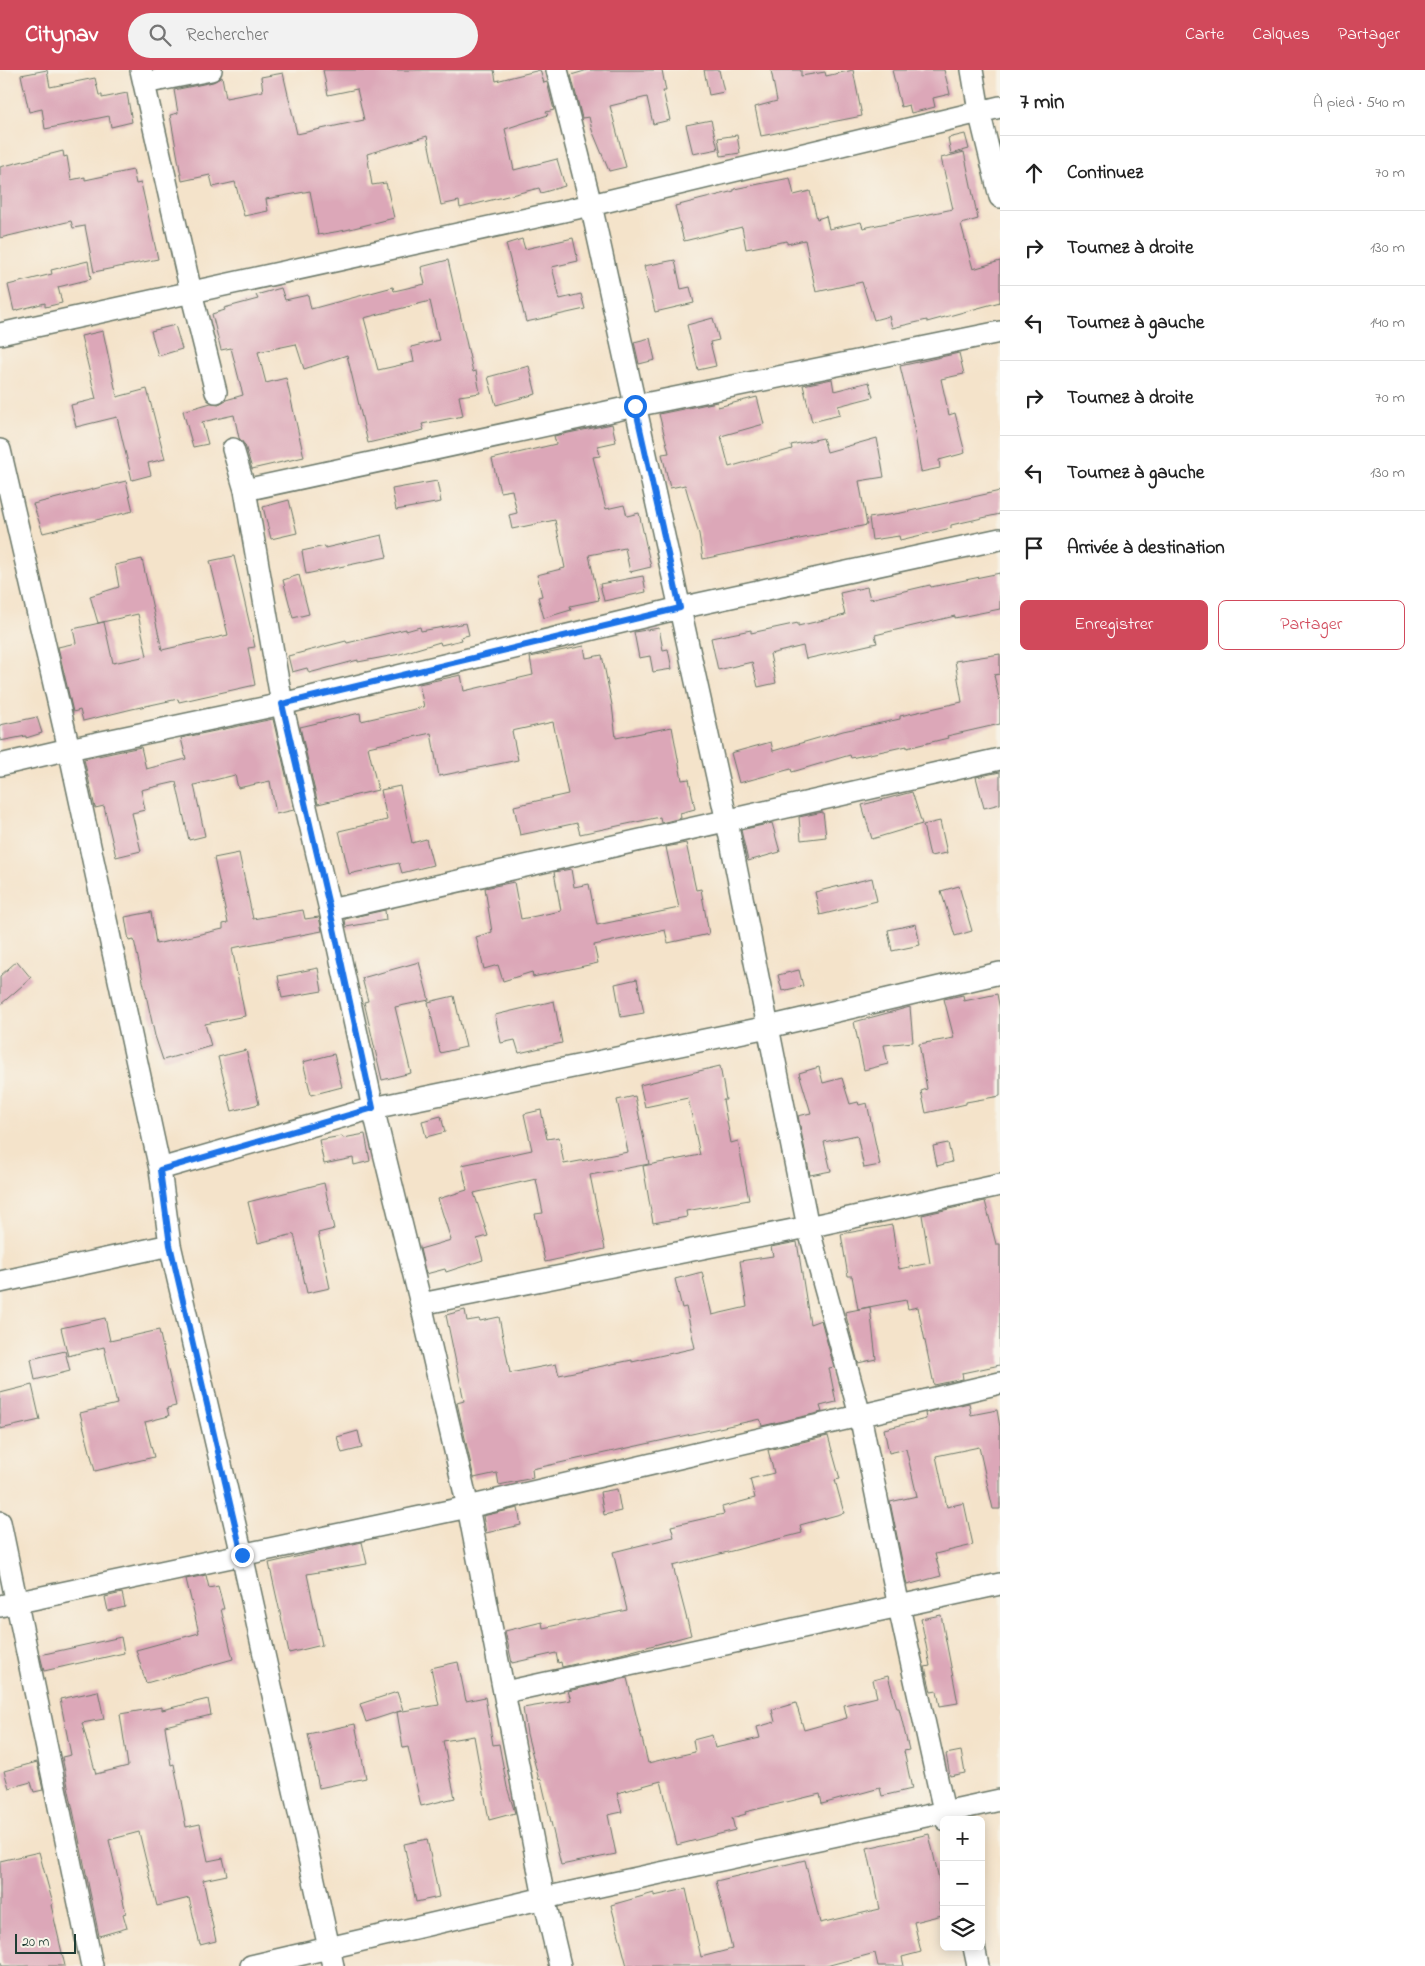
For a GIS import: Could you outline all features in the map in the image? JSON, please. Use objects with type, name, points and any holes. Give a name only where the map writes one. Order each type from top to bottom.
[{"type":"street","points":[[211,70],[143,76],[190,292],[216,392]]},
{"type":"street","points":[[557,70],[591,204],[727,822],[808,1226],[860,1415],[899,1607],[945,1816],[1000,1800]]},
{"type":"street","points":[[972,70],[979,111],[1000,197]]},
{"type":"street","points":[[0,334],[591,204],[1000,107]]},
{"type":"street","points":[[245,490],[635,406],[1000,332]]},
{"type":"street","points":[[233,449],[245,490],[282,704],[330,910],[373,1108],[468,1507],[544,1898],[560,1966]]},
{"type":"street","points":[[0,450],[69,749],[160,1170],[170,1245],[242,1555],[331,1957]]},
{"type":"street","points":[[0,765],[282,704],[680,608],[1000,539]]},
{"type":"street","points":[[330,910],[1000,759]]},
{"type":"street","points":[[160,1170],[373,1108],[768,1027],[1000,974]]},
{"type":"street","points":[[421,1304],[808,1226],[1000,1185]]},
{"type":"street","points":[[0,1282],[170,1245]]},
{"type":"street","points":[[8,1604],[468,1507],[1000,1384]]},
{"type":"street","points":[[0,1522],[8,1604],[92,1966]]},
{"type":"street","points":[[505,1692],[1000,1584]]},
{"type":"street","points":[[251,1966],[331,1957],[544,1898],[940,1817]]},
{"type":"street","points":[[975,1951],[978,1966]]},
{"type":"building","points":[[47,70],[50,87],[95,78],[99,95],[102,95],[102,98],[127,93],[132,122],[111,127],[109,116],[45,129],[42,109],[29,112],[21,75]]},
{"type":"building","points":[[323,70],[494,70],[496,81],[540,70],[544,83],[547,82],[554,110],[546,112],[548,115],[505,129],[514,170],[557,159],[565,186],[541,193],[539,188],[460,208],[459,201],[441,205],[427,136],[367,154],[372,185],[386,183],[394,218],[318,235],[310,191],[266,199],[268,211],[244,216],[235,182],[213,187],[210,175],[182,181],[170,115],[178,113],[174,90],[213,82],[222,77],[226,98],[263,91],[261,77],[283,73],[297,134],[364,120],[357,89],[328,95]]},
{"type":"building","points":[[588,70],[662,70],[666,91],[663,91],[670,120],[653,124],[647,97],[610,106],[626,167],[609,171],[592,130],[589,117],[582,118],[571,75]]},
{"type":"building","points":[[704,70],[719,70],[724,92],[709,95]]},
{"type":"building","points":[[771,70],[801,70],[801,76],[825,72],[826,76],[853,70],[862,116],[761,136],[755,107],[777,101]]},
{"type":"building","points":[[892,70],[944,70],[950,94],[933,98],[935,107],[911,113],[909,105],[901,107]]},
{"type":"building","points":[[711,120],[718,149],[693,154],[686,125]]},
{"type":"building","points":[[965,134],[969,149],[951,154],[948,138]]},
{"type":"building","points":[[737,135],[740,153],[721,156],[718,138]]},
{"type":"building","points":[[63,151],[64,157],[67,156],[71,180],[85,177],[85,180],[133,170],[136,184],[141,183],[158,259],[94,272],[85,226],[73,228],[71,221],[0,238],[0,167]]},
{"type":"building","points":[[964,152],[978,219],[961,224],[973,269],[1000,261],[1000,302],[927,322],[927,320],[892,328],[889,316],[874,320],[862,282],[816,292],[805,240],[787,244],[787,241],[746,249],[742,227],[684,241],[675,206],[734,191],[734,189],[790,178],[794,195],[810,191],[817,219],[826,216],[829,229],[861,222],[863,228],[953,209],[941,158]]},
{"type":"building","points":[[573,238],[578,261],[552,267],[560,299],[581,294],[585,309],[526,322],[506,244],[522,239],[525,249]]},
{"type":"building","points":[[448,260],[473,372],[476,371],[480,393],[459,396],[463,416],[422,424],[424,430],[368,443],[347,355],[304,369],[296,344],[258,352],[266,383],[286,378],[304,457],[252,469],[245,445],[239,438],[234,415],[202,422],[208,444],[193,447],[183,411],[211,403],[219,404],[243,395],[231,348],[221,350],[212,314],[225,310],[224,308],[258,299],[256,295],[281,288],[285,300],[308,295],[311,309],[393,287],[394,291],[425,284],[421,267]],"holes":[[[430,301],[439,340],[411,347],[414,362],[378,370],[364,318]]]},
{"type":"building","points":[[675,260],[681,289],[690,287],[694,303],[655,312],[644,266]]},
{"type":"building","points":[[88,261],[91,279],[58,287],[62,303],[45,307],[45,303],[14,311],[8,285],[52,274],[51,270]]},
{"type":"building","points":[[713,318],[719,340],[710,342],[716,366],[698,370],[687,325]]},
{"type":"building","points":[[175,325],[182,349],[158,356],[151,331]]},
{"type":"building","points":[[103,331],[117,397],[147,389],[165,459],[148,463],[151,475],[132,480],[117,417],[76,427],[71,405],[96,399],[81,336]]},
{"type":"building","points":[[650,338],[655,360],[639,364],[634,342]]},
{"type":"building","points":[[959,353],[964,374],[941,379],[949,415],[955,413],[965,453],[939,460],[940,468],[921,472],[915,428],[900,366]]},
{"type":"building","points":[[529,366],[536,394],[496,405],[488,377]]},
{"type":"building","points":[[832,379],[834,391],[869,382],[873,397],[838,406],[840,415],[812,422],[803,385]]},
{"type":"building","points":[[757,397],[764,424],[721,436],[729,467],[792,449],[791,445],[823,438],[827,452],[877,438],[884,477],[859,481],[867,525],[703,559],[699,534],[685,485],[670,488],[662,454],[669,453],[659,414],[717,402],[718,407]]},
{"type":"building","points":[[612,424],[616,442],[598,446],[600,456],[593,457],[606,509],[624,505],[627,516],[639,513],[651,567],[630,572],[625,548],[589,555],[599,600],[570,606],[571,610],[544,618],[538,597],[542,596],[537,575],[565,568],[555,520],[512,529],[509,515],[517,513],[512,490],[500,492],[492,459],[556,444],[554,436]]},
{"type":"building","points":[[126,481],[133,511],[43,533],[33,504]]},
{"type":"building","points":[[437,481],[441,502],[396,510],[392,489]]},
{"type":"building","points":[[1000,491],[1000,514],[951,525],[951,528],[900,540],[899,536],[872,540],[869,518],[901,513]]},
{"type":"building","points":[[289,500],[297,533],[271,539],[263,507]]},
{"type":"building","points":[[382,535],[387,557],[306,574],[302,551],[325,546],[325,548]]},
{"type":"building","points":[[234,556],[255,647],[248,648],[255,685],[179,702],[178,699],[83,721],[80,710],[73,712],[58,647],[76,643],[73,629],[104,622],[113,663],[147,656],[138,614],[98,623],[90,596],[119,587],[115,565],[142,559],[162,650],[228,635],[210,561]]},
{"type":"building","points":[[1000,573],[1000,609],[955,618],[955,616],[875,635],[877,643],[806,659],[803,646],[770,654],[776,683],[758,687],[752,662],[718,670],[711,638],[751,630],[751,633],[798,623],[798,626],[845,615],[840,593],[867,587],[870,599],[930,585],[931,587]]},
{"type":"building","points":[[299,575],[309,614],[293,618],[283,580]]},
{"type":"building","points":[[643,576],[646,592],[604,601],[600,584]]},
{"type":"building","points":[[466,623],[469,635],[461,637],[462,640],[441,645],[440,642],[400,654],[358,662],[358,660],[309,673],[307,668],[292,672],[288,656],[346,641],[347,643],[406,629],[406,631],[420,627],[421,631]]},
{"type":"building","points":[[659,628],[663,650],[668,649],[672,669],[653,672],[650,656],[639,658],[634,632]]},
{"type":"building","points":[[584,646],[586,658],[602,655],[612,705],[616,738],[672,727],[682,780],[689,779],[695,809],[680,813],[681,818],[661,823],[660,817],[580,834],[577,823],[520,835],[514,806],[568,794],[553,722],[512,731],[518,760],[439,776],[431,733],[368,747],[378,790],[318,804],[300,727],[360,713],[361,721],[424,707],[419,684],[461,675],[464,691],[533,675],[530,657]]},
{"type":"building","points":[[1000,654],[1000,674],[994,675],[1000,702],[1000,724],[947,736],[948,738],[907,748],[907,746],[851,758],[850,755],[792,772],[791,769],[739,783],[731,753],[771,742],[773,751],[843,731],[900,719],[900,716],[962,702],[955,661]]},
{"type":"building","points":[[37,717],[42,733],[26,738],[26,736],[0,741],[0,725]]},
{"type":"building","points":[[273,719],[294,810],[276,814],[270,781],[238,788],[235,775],[194,785],[205,836],[189,840],[176,782],[141,790],[145,810],[132,813],[141,851],[116,857],[104,806],[95,808],[84,759],[141,747],[146,769],[186,759],[181,738]]},
{"type":"building","points":[[1000,772],[1000,804],[984,808],[976,777]]},
{"type":"building","points":[[400,786],[412,843],[426,839],[433,865],[402,873],[399,863],[349,874],[339,831],[387,820],[381,790]]},
{"type":"building","points":[[912,792],[922,824],[872,839],[862,805]]},
{"type":"building","points":[[823,812],[826,837],[801,840],[799,817]]},
{"type":"building","points":[[940,821],[947,853],[930,856],[923,825]]},
{"type":"building","points":[[772,823],[780,852],[748,861],[741,830]]},
{"type":"building","points":[[686,843],[696,890],[701,889],[709,934],[668,943],[665,930],[594,945],[598,963],[533,977],[532,972],[503,981],[498,965],[484,969],[476,937],[492,932],[485,888],[514,882],[521,919],[561,911],[554,872],[571,869],[574,887],[589,884],[597,925],[679,908],[666,847]]},
{"type":"building","points":[[239,853],[253,919],[303,910],[305,919],[319,917],[322,931],[232,948],[245,1016],[205,1024],[211,1046],[163,1060],[155,1036],[134,940],[129,941],[125,917],[151,912],[156,944],[223,929],[223,924],[228,923],[214,858]]},
{"type":"building","points":[[872,878],[877,901],[820,915],[815,892]]},
{"type":"building","points":[[959,886],[972,931],[955,936],[941,891]]},
{"type":"building","points":[[385,910],[386,920],[346,927],[345,919]]},
{"type":"building","points":[[916,924],[920,945],[892,951],[888,930]]},
{"type":"building","points":[[17,961],[31,978],[0,1005],[0,976]]},
{"type":"building","points":[[419,962],[429,1000],[395,1007],[411,1073],[382,1080],[364,1002],[368,1001],[362,978]]},
{"type":"building","points":[[318,968],[322,991],[282,998],[278,976]]},
{"type":"building","points":[[799,970],[803,986],[782,991],[778,975]]},
{"type":"building","points":[[637,979],[644,1013],[621,1017],[615,984]]},
{"type":"building","points":[[997,994],[1000,1010],[1000,1096],[966,1102],[966,1104],[926,1113],[921,1091],[927,1089],[919,1044],[954,1038],[944,999],[963,995],[964,1001]]},
{"type":"building","points":[[454,996],[466,1047],[440,1053],[428,1002]]},
{"type":"building","points":[[554,1001],[562,1043],[519,1053],[515,1040],[501,1043],[495,1015]]},
{"type":"building","points":[[910,1007],[913,1042],[884,1045],[888,1064],[864,1070],[854,1022]]},
{"type":"building","points":[[246,1050],[259,1104],[232,1111],[218,1057]]},
{"type":"building","points":[[334,1054],[342,1087],[311,1095],[303,1062]]},
{"type":"building","points":[[720,1066],[726,1100],[723,1100],[731,1143],[738,1141],[749,1200],[686,1211],[687,1217],[653,1223],[643,1166],[700,1155],[688,1098],[645,1107],[640,1085]]},
{"type":"building","points":[[819,1067],[823,1083],[842,1078],[850,1104],[858,1102],[859,1105],[867,1103],[880,1165],[864,1168],[857,1135],[824,1142],[831,1171],[810,1175],[798,1116],[811,1113],[799,1073]]},
{"type":"building","points":[[635,1096],[649,1164],[590,1175],[605,1249],[545,1262],[535,1214],[543,1213],[536,1179],[474,1193],[488,1236],[477,1239],[483,1260],[446,1272],[445,1269],[426,1274],[420,1249],[451,1240],[438,1199],[467,1190],[462,1165],[532,1150],[524,1114],[541,1110],[547,1139],[559,1137],[564,1164],[628,1152],[617,1100]]},
{"type":"building","points":[[441,1116],[445,1132],[426,1137],[422,1121]]},
{"type":"building","points":[[365,1134],[370,1161],[354,1165],[353,1158],[324,1164],[319,1140]]},
{"type":"building","points":[[948,1143],[952,1162],[937,1166],[933,1146]]},
{"type":"building","points":[[324,1183],[334,1229],[318,1233],[330,1288],[307,1293],[294,1234],[258,1243],[248,1202]]},
{"type":"building","points":[[985,1201],[996,1244],[1000,1244],[1000,1365],[962,1373],[963,1379],[934,1385],[918,1307],[908,1309],[906,1300],[858,1309],[852,1276],[848,1276],[841,1234],[892,1225],[899,1269],[930,1263],[922,1215]]},
{"type":"building","points":[[797,1242],[810,1324],[821,1320],[834,1367],[829,1368],[836,1402],[820,1406],[822,1412],[762,1426],[760,1419],[532,1469],[533,1478],[499,1485],[497,1473],[474,1478],[457,1403],[464,1401],[446,1315],[465,1310],[467,1321],[479,1319],[480,1321],[499,1317],[510,1373],[556,1364],[559,1375],[632,1360],[632,1362],[695,1348],[686,1307],[682,1308],[675,1279],[702,1272],[712,1315],[747,1307],[740,1261],[773,1256],[771,1247]]},
{"type":"building","points":[[870,1307],[876,1359],[858,1363],[845,1312]]},
{"type":"building","points":[[105,1318],[110,1341],[159,1330],[176,1406],[167,1408],[169,1416],[145,1422],[154,1457],[95,1471],[80,1413],[117,1404],[104,1347],[68,1356],[61,1328]]},
{"type":"building","points":[[65,1351],[70,1371],[35,1380],[31,1359]]},
{"type":"building","points":[[32,1385],[40,1420],[0,1429],[0,1393]]},
{"type":"building","points":[[969,1403],[971,1415],[997,1410],[1000,1427],[1000,1509],[993,1509],[979,1447],[936,1456],[947,1507],[964,1503],[973,1545],[935,1554],[941,1576],[907,1585],[890,1502],[917,1496],[906,1449],[889,1453],[884,1429],[926,1419],[925,1413]]},
{"type":"building","points":[[358,1431],[362,1448],[342,1453],[337,1437]]},
{"type":"building","points":[[828,1436],[840,1479],[835,1480],[844,1513],[800,1525],[802,1533],[673,1566],[691,1635],[621,1654],[562,1667],[561,1662],[558,1663],[556,1653],[512,1663],[505,1631],[542,1622],[543,1628],[627,1610],[613,1552],[674,1537],[671,1526],[724,1514],[722,1507],[755,1498],[750,1479],[774,1473],[768,1450]]},
{"type":"building","points":[[617,1489],[621,1511],[604,1515],[600,1492]]},
{"type":"building","points":[[518,1508],[521,1525],[486,1533],[483,1516]]},
{"type":"building","points":[[362,1542],[367,1564],[307,1574],[322,1645],[289,1653],[269,1563]]},
{"type":"building","points":[[206,1575],[209,1588],[218,1586],[224,1609],[221,1609],[233,1659],[146,1683],[136,1650],[199,1633],[186,1579]]},
{"type":"building","points":[[122,1593],[125,1607],[108,1611],[105,1597]]},
{"type":"building","points":[[941,1615],[958,1703],[940,1706],[937,1691],[931,1692],[925,1667],[930,1666],[921,1619]]},
{"type":"building","points":[[121,1637],[124,1653],[44,1671],[40,1655]]},
{"type":"building","points":[[458,1662],[466,1701],[485,1697],[493,1745],[499,1744],[507,1787],[515,1813],[489,1820],[474,1736],[443,1741],[455,1798],[421,1806],[408,1747],[403,1748],[397,1712],[439,1705],[431,1668]]},
{"type":"building","points":[[888,1676],[897,1708],[899,1708],[909,1750],[904,1751],[912,1789],[882,1796],[880,1788],[822,1804],[820,1794],[745,1812],[746,1814],[732,1818],[735,1830],[677,1845],[661,1781],[617,1793],[622,1812],[608,1815],[616,1854],[561,1865],[541,1779],[539,1780],[527,1734],[523,1708],[571,1700],[568,1691],[627,1678],[648,1763],[695,1752],[693,1740],[712,1735],[715,1748],[760,1738],[757,1727],[775,1722],[772,1710],[796,1703],[804,1730],[847,1718],[844,1705],[877,1697],[873,1680]]},
{"type":"building","points":[[98,1691],[104,1719],[82,1723],[96,1774],[128,1766],[120,1714],[162,1707],[162,1710],[208,1699],[211,1715],[165,1726],[171,1765],[174,1764],[186,1827],[200,1824],[208,1861],[223,1858],[227,1875],[203,1880],[216,1941],[200,1945],[189,1898],[157,1906],[139,1832],[109,1840],[126,1913],[123,1914],[127,1928],[99,1936],[62,1757],[71,1755],[60,1699]]},
{"type":"building","points":[[397,1692],[403,1710],[366,1722],[360,1704]]},
{"type":"building","points":[[355,1724],[366,1778],[319,1788],[308,1734]]},
{"type":"building","points":[[961,1751],[965,1773],[950,1776],[946,1754]]},
{"type":"building","points":[[37,1762],[43,1790],[34,1792],[31,1782],[9,1788],[4,1771]]},
{"type":"building","points":[[929,1834],[940,1884],[940,1916],[914,1922],[921,1952],[902,1957],[904,1966],[878,1966],[875,1953],[826,1966],[627,1966],[611,1905],[654,1893],[654,1896],[686,1889],[701,1957],[732,1949],[716,1881],[805,1860],[820,1923],[880,1909],[867,1848]]},
{"type":"building","points":[[427,1839],[439,1897],[416,1902],[404,1844]]},
{"type":"building","points":[[39,1852],[53,1904],[51,1905],[65,1966],[2,1966],[0,1959],[0,1861]]},
{"type":"route","points":[[242,1555],[170,1245],[160,1170],[373,1108],[330,910],[282,704],[680,608],[635,406]]}]
